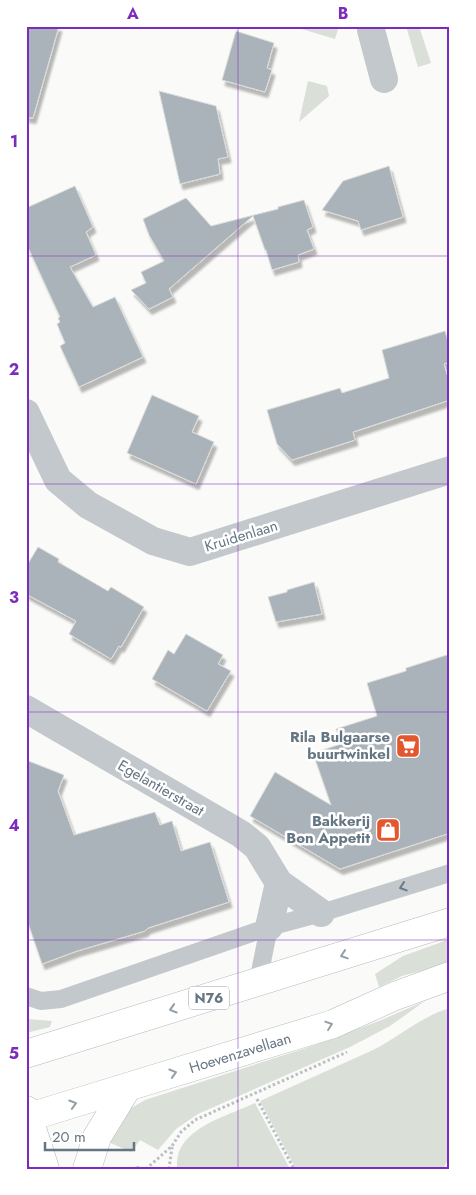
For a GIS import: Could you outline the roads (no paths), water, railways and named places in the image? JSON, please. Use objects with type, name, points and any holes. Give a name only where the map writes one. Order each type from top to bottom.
[{"type":"main road","name":"N76","points":[[26,1054],[450,922]]},
{"type":"main road","name":"Hoevenzavellaan","points":[[27,1116],[127,1088],[333,1024],[395,996],[450,976]]},
{"type":"main road","points":[[87,1169],[97,1137],[127,1088]]},
{"type":"main road","points":[[27,1116],[45,1169]]},
{"type":"street","points":[[371,26],[384,79]]},
{"type":"street","name":"Kruidenlaan","points":[[26,413],[58,480],[88,505],[154,541],[190,552],[450,470]]},
{"type":"street","name":"Egelantierstraat","points":[[26,709],[241,834],[257,847],[279,884],[321,913]]},
{"type":"street","points":[[269,928],[279,884]]},
{"type":"lane","points":[[26,996],[41,1001],[62,1000],[269,928],[450,873]]},
{"type":"lane","points":[[258,982],[269,928]]},
{"type":"place","name":"Rila Bulgaarse buurtwinkel","points":[[408,746]]},
{"type":"place","name":"Bakkerij Bon Appetit","points":[[388,830]]}]
